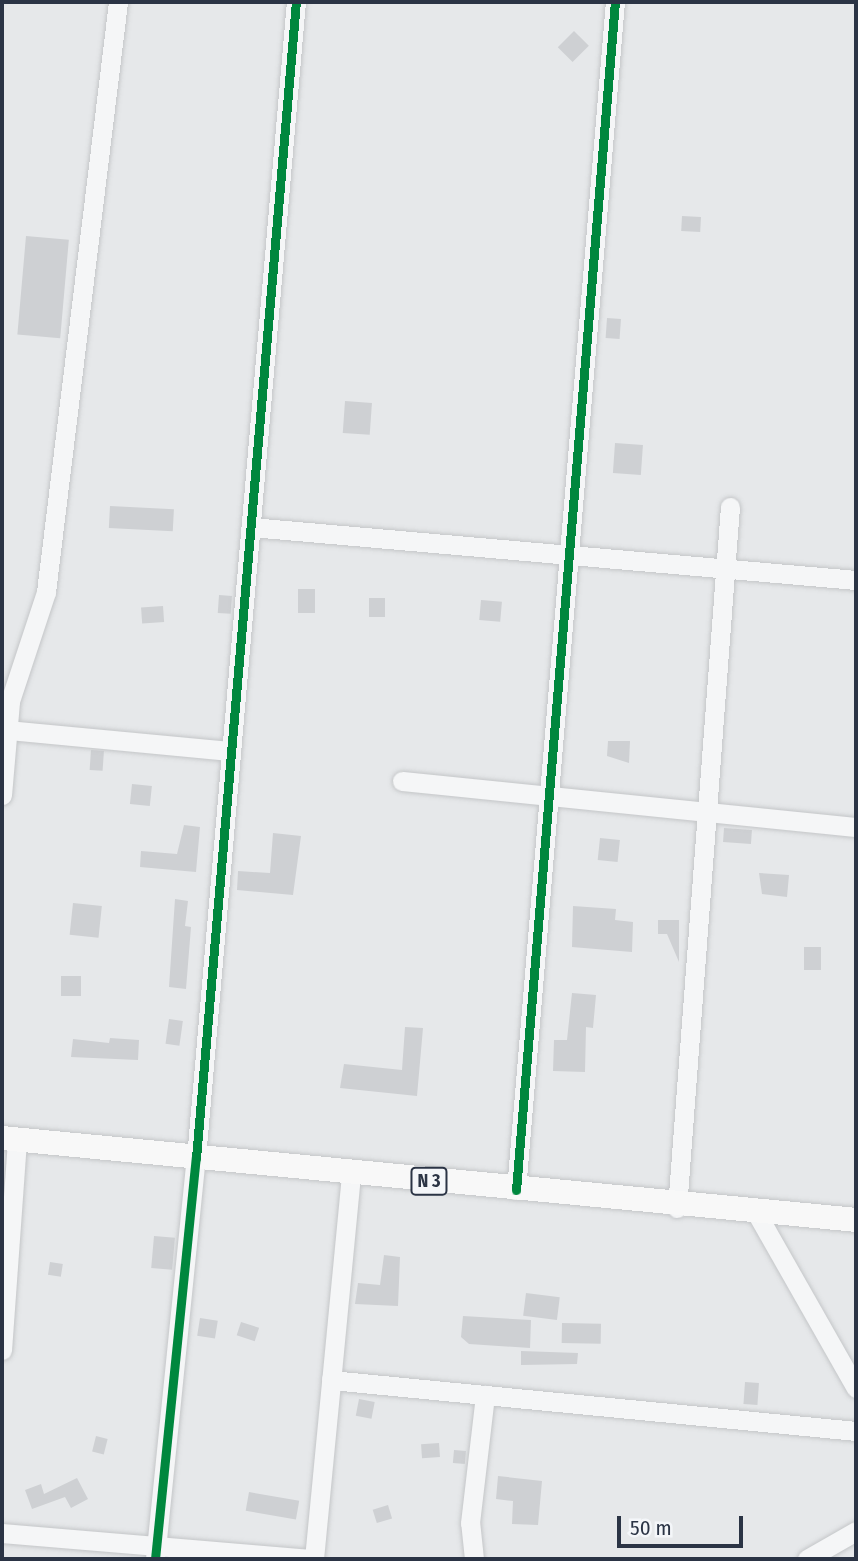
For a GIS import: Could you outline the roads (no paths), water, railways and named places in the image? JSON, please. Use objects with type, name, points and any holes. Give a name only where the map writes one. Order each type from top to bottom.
[{"type":"main road","name":"N 3","points":[[9,1139],[677,1208],[856,1220]]},
{"type":"street","points":[[2,795],[10,701],[46,592],[118,2]]},
{"type":"street","points":[[156,1552],[196,1158],[296,2]]},
{"type":"street","points":[[516,1190],[615,2]]},
{"type":"street","points":[[677,1208],[730,507]]},
{"type":"street","points":[[251,527],[569,552],[856,580]]},
{"type":"street","points":[[8,730],[231,751]]},
{"type":"street","points":[[402,781],[549,793],[856,827]]},
{"type":"street","points":[[2,1350],[9,1139]]},
{"type":"street","points":[[2,1533],[156,1552],[312,1559],[351,1173]]},
{"type":"street","points":[[757,1214],[856,1388]]},
{"type":"street","points":[[331,1380],[856,1431]]},
{"type":"street","points":[[474,1559],[470,1523],[485,1395]]},
{"type":"street","points":[[807,1559],[856,1531]]}]
